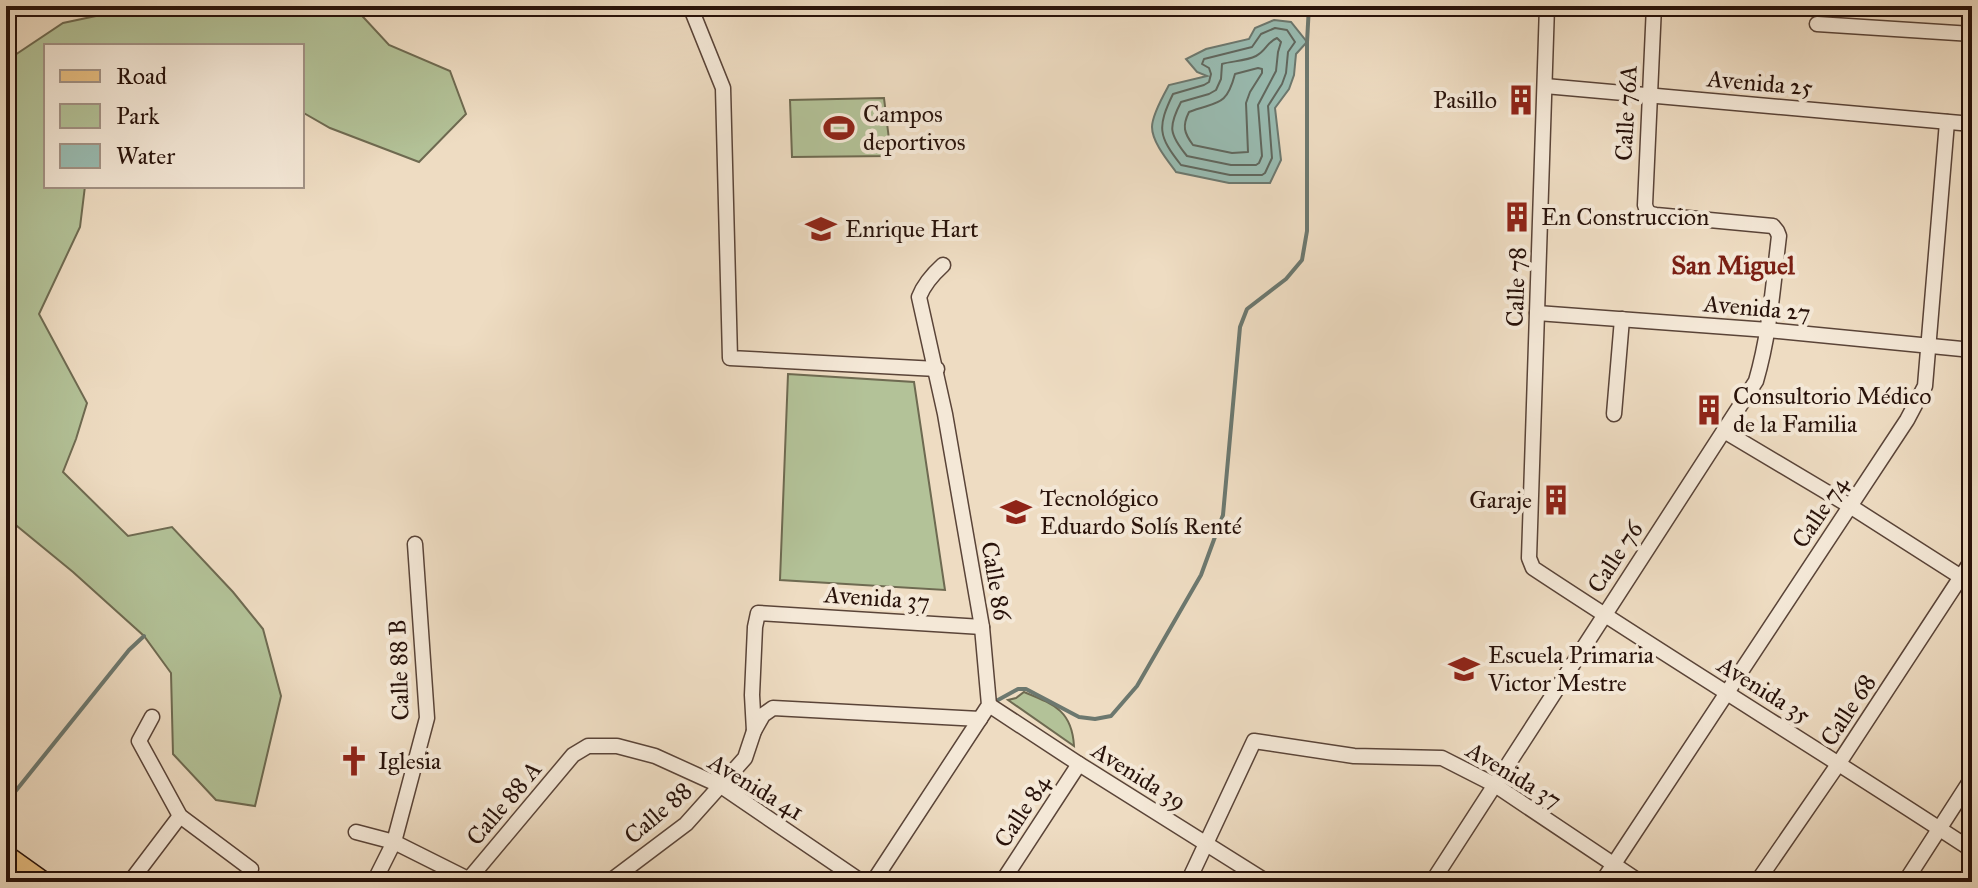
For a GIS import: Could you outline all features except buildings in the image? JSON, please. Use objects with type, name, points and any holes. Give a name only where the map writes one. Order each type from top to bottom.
[{"type":"main road","points":[[6,857],[41,882]]},
{"type":"street","points":[[690,6],[723,88],[730,358],[937,369]]},
{"type":"street","name":"Calle 78","points":[[1533,568],[1529,558],[1547,6]]},
{"type":"street","name":"Calle 76A","points":[[1654,6],[1646,211],[1656,215],[1773,226],[1779,236]]},
{"type":"street","points":[[1728,6],[1735,6]]},
{"type":"street","points":[[1817,24],[1972,34]]},
{"type":"street","name":"Avenida 25","points":[[1545,86],[1972,124]]},
{"type":"street","name":"Calle 74","points":[[1602,882],[1907,420],[1925,386],[1947,122]]},
{"type":"street","name":"Calle 76","points":[[1432,882],[1756,381],[1768,330],[1779,236]]},
{"type":"street","name":"Calle 86","points":[[943,265],[922,289],[920,310],[937,369],[982,627],[989,705]]},
{"type":"street","name":"Avenida 27","points":[[1537,313],[1768,330],[1972,350]]},
{"type":"street","points":[[1614,414],[1622,319]]},
{"type":"street","points":[[1724,431],[1967,580]]},
{"type":"street","name":"Calle 88 B","points":[[374,882],[394,842],[427,718],[415,544]]},
{"type":"street","name":"Calle 68","points":[[1757,882],[1967,580],[1972,560]]},
{"type":"street","name":"Avenida 35","points":[[1533,568],[1972,850]]},
{"type":"street","name":"Avenida 37","points":[[769,612],[982,627]]},
{"type":"street","name":"Calle 88","points":[[754,731],[752,695],[756,618],[758,613],[769,612]]},
{"type":"street","points":[[873,882],[989,705]]},
{"type":"street","name":"Avenida 39","points":[[989,705],[1267,882]]},
{"type":"street","name":"Calle 88","points":[[609,882],[686,824],[745,758],[754,731],[763,715],[773,708],[980,719]]},
{"type":"street","points":[[152,717],[139,741],[180,816],[251,869]]},
{"type":"street","name":"Avenida 37","points":[[1207,843],[1254,741],[1354,756],[1442,758],[1495,785],[1640,882]]},
{"type":"street","name":"Avenida 41","points":[[573,755],[588,746],[617,746],[655,756],[721,786],[862,882]]},
{"type":"street","name":"Calle 88 A","points":[[472,881],[573,755]]},
{"type":"street","name":"Calle 84","points":[[1002,882],[1079,764]]},
{"type":"street","points":[[1905,882],[1972,778]]},
{"type":"street","points":[[130,882],[180,816]]},
{"type":"street","points":[[356,832],[394,842],[472,881]]},
{"type":"street","points":[[1188,882],[1207,843]]},
{"type":"green space","points":[[143,6],[353,6],[389,45],[450,71],[466,114],[419,162],[330,128],[304,113],[304,44],[44,44],[44,188],[85,188],[80,227],[39,314],[87,403],[63,472],[128,536],[172,527],[263,629],[281,696],[255,806],[216,800],[173,754],[171,673],[144,636],[6,517],[6,61],[63,23]]},
{"type":"green space","name":"Campos deportivos","points":[[884,98],[891,156],[792,157],[790,100]]},
{"type":"green space","points":[[788,374],[914,382],[945,590],[780,580]]},
{"type":"green space","points":[[1024,692],[1052,705],[1065,716],[1074,746],[1008,700]]},
{"type":"water","points":[[1274,20],[1291,22],[1307,42],[1296,54],[1289,89],[1275,108],[1281,160],[1270,183],[1229,183],[1176,172],[1157,145],[1152,127],[1169,85],[1207,76],[1197,72],[1186,59],[1206,49],[1249,39],[1255,28]]},
{"type":"waterway","points":[[998,700],[1018,689],[1026,689],[1079,717],[1095,719],[1111,716],[1137,686],[1201,575],[1223,515],[1240,327],[1247,309],[1286,279],[1302,260],[1307,231],[1309,6]]},
{"type":"waterway","points":[[6,803],[129,650],[144,636]]},
{"type":"place","name":"Pasillo","points":[[1521,100]]},
{"type":"place","name":"Campos deportivos","points":[[839,128]]},
{"type":"place","name":"En Construccion","points":[[1517,217]]},
{"type":"place","name":"Enrique Hart","points":[[821,229]]},
{"type":"place","name":"Consultorio Médico de la Familia","points":[[1709,410]]},
{"type":"place","name":"Garaje","points":[[1556,500]]},
{"type":"place","name":"Tecnológico Eduardo Solís Renté","points":[[1016,512]]},
{"type":"place","name":"Escuela Primaria Victor Mestre","points":[[1464,669]]},
{"type":"place","name":"Iglesia","points":[[354,761]]},
{"type":"district","name":"San Miguel","points":[[1733,265]]}]
